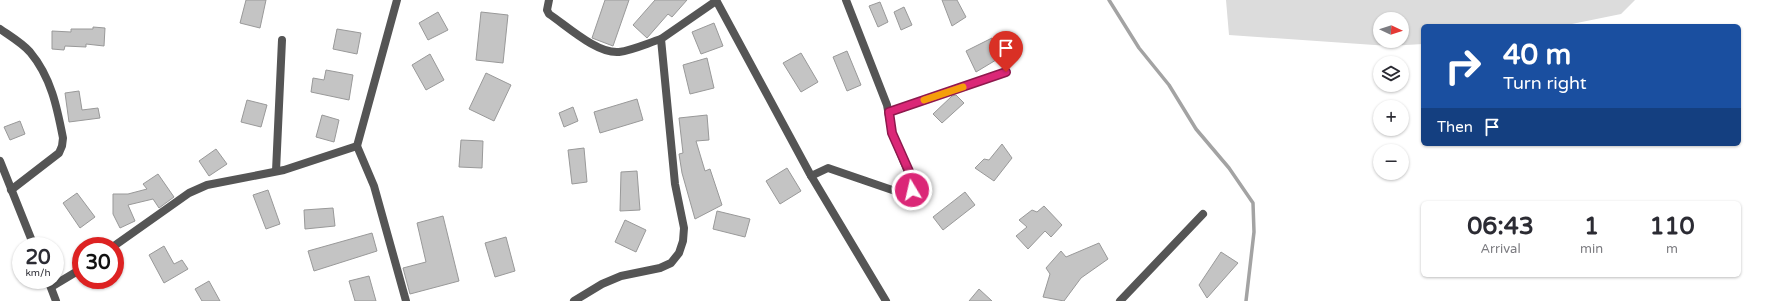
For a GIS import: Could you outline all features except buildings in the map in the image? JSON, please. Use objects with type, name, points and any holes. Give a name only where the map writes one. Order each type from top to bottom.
[{"type":"street","points":[[397,0],[358,146],[374,186],[406,301]]},
{"type":"street","points":[[549,0],[547,10],[549,14],[597,47],[603,50],[620,52],[661,39],[718,2],[811,176],[886,301]]},
{"type":"street","points":[[811,176],[828,168],[901,193],[912,190],[912,178],[892,133],[889,112],[846,0]]},
{"type":"street","points":[[0,29],[30,52],[51,86],[63,138],[59,153],[11,190]]},
{"type":"street","points":[[574,301],[602,284],[621,276],[660,268],[671,263],[679,253],[683,241],[684,228],[676,184],[661,39]]},
{"type":"street","points":[[276,171],[282,40]]},
{"type":"street","points":[[889,112],[1006,72]]},
{"type":"street","points":[[124,239],[189,194],[207,185],[276,171],[358,146]]},
{"type":"street","points":[[0,161],[30,237]]},
{"type":"street","points":[[1120,301],[1203,214]]},
{"type":"street","points":[[51,289],[56,301]]},
{"type":"shaded area","points":[[1226,0],[1635,0],[1621,14],[1572,24],[1421,24],[1421,44],[1409,45],[1409,12],[1373,12],[1373,45],[1229,35]]},
{"type":"waterway","points":[[1109,0],[1139,48],[1169,85],[1196,129],[1229,168],[1253,203],[1254,232],[1246,301]]},
{"type":"slow traffic","points":[[924,100],[963,87]]},
{"type":"route","points":[[912,190],[912,178],[892,133],[889,112],[1006,72]]}]
